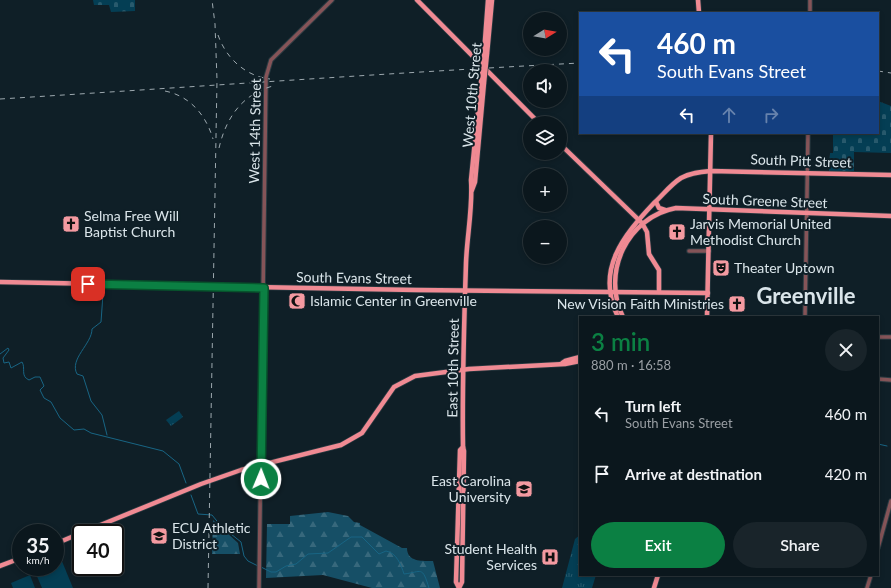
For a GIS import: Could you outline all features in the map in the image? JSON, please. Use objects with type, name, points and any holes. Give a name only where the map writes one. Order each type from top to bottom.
[{"type":"main road","points":[[417,0],[532,116]]},
{"type":"main road","name":"West 10th Street","points":[[465,290],[472,192],[471,180],[483,83],[488,0]]},
{"type":"main road","name":"West 10th Street","points":[[485,54],[492,0]]},
{"type":"main road","points":[[697,0],[698,12]]},
{"type":"main road","points":[[707,316],[711,134]]},
{"type":"main road","points":[[567,151],[642,223],[647,232],[649,254],[659,270],[659,292]]},
{"type":"main road","name":"South Pitt Street","points":[[612,292],[610,273],[616,253],[623,239],[638,220],[668,188],[680,179],[697,172],[711,171],[891,174]]},
{"type":"main road","points":[[656,202],[659,208],[664,210]]},
{"type":"main road","name":"South Greene Street","points":[[612,292],[616,269],[622,251],[630,237],[642,223],[664,210],[676,208],[891,216]]},
{"type":"main road","name":"South Evans Street","points":[[0,282],[264,288],[708,293]]},
{"type":"main road","name":"East 10th Street","points":[[459,588],[462,582],[463,538],[463,370],[465,290]]},
{"type":"main road","points":[[612,292],[618,316]]},
{"type":"main road","points":[[612,292],[623,316]]},
{"type":"main road","points":[[562,363],[579,357]]},
{"type":"main road","points":[[104,524],[201,484],[261,464],[342,445],[362,433],[390,392],[400,383],[420,374],[562,363],[579,360]]},
{"type":"main road","name":"East 10th Street","points":[[459,588],[456,582],[460,450],[463,447]]},
{"type":"main road","points":[[458,521],[460,536],[463,538]]},
{"type":"main road","points":[[0,566],[12,561]]},
{"type":"main road","points":[[654,588],[658,576]]},
{"type":"street","name":"West 14th Street","points":[[259,588],[266,77],[271,60],[332,0]]},
{"type":"street","points":[[810,0],[810,12]]},
{"type":"street","points":[[805,316],[808,134]]},
{"type":"street","points":[[689,251],[709,251]]},
{"type":"street","points":[[879,337],[891,337]]},
{"type":"street","points":[[879,379],[891,380]]},
{"type":"street","points":[[879,544],[891,501]]},
{"type":"street","points":[[867,588],[871,576]]},
{"type":"green space","points":[[93,0],[135,0],[135,11],[111,12],[109,5],[94,5]]},
{"type":"green space","points":[[879,101],[891,106],[891,153],[854,152],[854,171],[829,171],[830,153],[833,153],[833,134],[879,134]]},
{"type":"green space","points":[[179,411],[183,417],[171,426],[166,420]]},
{"type":"green space","points":[[328,512],[348,516],[354,522],[360,523],[360,525],[402,548],[407,548],[410,556],[416,560],[433,561],[440,588],[372,588],[323,575],[266,578],[267,524],[290,524],[290,516]]},
{"type":"green space","points":[[213,520],[238,543],[240,554],[212,554]]},
{"type":"green space","points":[[579,536],[579,576],[596,576],[592,588],[562,588],[575,539]]},
{"type":"green space","points":[[64,566],[73,588],[42,588],[37,576],[64,576]]},
{"type":"green space","points":[[30,576],[35,588],[13,588],[11,583]]},
{"type":"waterway","points":[[103,294],[101,322],[92,329],[89,340],[78,357],[75,368],[77,374],[83,376],[91,401],[102,415],[107,435]]},
{"type":"waterway","points":[[0,354],[8,348],[9,350],[3,358],[4,363],[9,362],[11,368],[22,362],[26,378],[29,380],[35,377],[40,377],[44,386],[40,390],[44,398],[51,402],[60,418],[74,430],[84,429],[91,433],[163,451],[179,464],[186,483]]},
{"type":"waterway","points":[[879,444],[887,446]]},
{"type":"waterway","points":[[191,495],[198,514],[212,515],[221,526],[241,542],[244,556],[248,561],[258,566]]},
{"type":"waterway","points":[[261,567],[271,572],[276,572],[286,566],[296,564],[308,554],[328,553],[351,537],[362,537],[379,554],[386,551],[393,554],[398,560],[404,574],[418,571],[423,573],[429,588]]},
{"type":"railway","points":[[208,588],[217,80],[215,24],[212,0]]},
{"type":"railway","points":[[218,35],[231,58],[245,70],[252,74],[270,79]]},
{"type":"railway","points":[[0,99],[579,63]]},
{"type":"railway","points":[[879,71],[891,73]]},
{"type":"railway","points":[[219,148],[226,127],[237,109],[252,95],[273,86]]},
{"type":"railway","points":[[165,91],[182,97],[196,108],[206,122],[213,139]]},
{"type":"place","name":"Selma Free Will Baptist Church","points":[[71,224]]},
{"type":"place","name":"Jarvis Memorial United Methodist Church","points":[[677,232]]},
{"type":"place","name":"Theater Uptown","points":[[721,268]]},
{"type":"place","name":"Islamic Center in Greenville","points":[[297,301]]},
{"type":"place","name":"New Vision Faith Ministries","points":[[737,304]]},
{"type":"place","name":"East Carolina University","points":[[524,489]]},
{"type":"place","name":"ECU Athletic District","points":[[159,536]]},
{"type":"place","name":"Student Health Services","points":[[550,557]]},
{"type":"district","name":"Greenville","points":[[806,296]]},
{"type":"route","points":[[88,284],[264,288],[264,326],[261,371],[261,479]]}]
